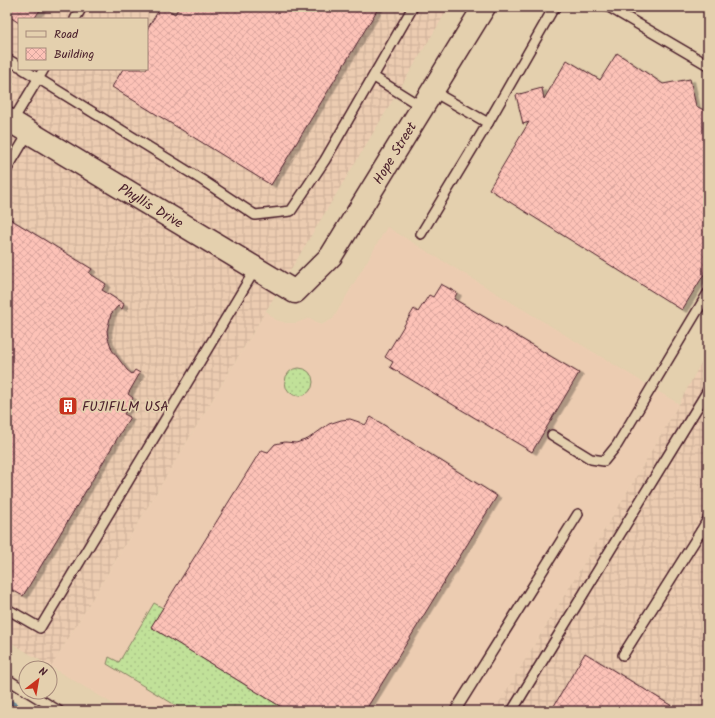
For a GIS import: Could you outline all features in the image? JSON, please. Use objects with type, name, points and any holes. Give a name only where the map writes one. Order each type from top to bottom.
[{"type":"street","name":"Hope Street","points":[[295,292],[330,256],[484,7]]},
{"type":"street","name":"Phyllis Drive","points":[[16,125],[295,292]]},
{"type":"lane","points":[[76,18],[82,7]]},
{"type":"lane","points":[[25,70],[202,180],[255,215],[291,212],[325,160],[413,7]]},
{"type":"lane","points":[[421,234],[488,123],[553,9],[556,7]]},
{"type":"lane","points":[[609,7],[708,65]]},
{"type":"lane","points":[[7,59],[18,65]]},
{"type":"lane","points":[[7,169],[16,125],[38,78],[43,70]]},
{"type":"lane","points":[[374,77],[488,123]]},
{"type":"lane","points":[[7,609],[40,628],[256,268]]},
{"type":"lane","points":[[552,435],[591,459],[604,461],[617,445],[708,293]]},
{"type":"lane","points":[[512,711],[708,390]]},
{"type":"lane","points":[[455,711],[578,514]]},
{"type":"lane","points":[[623,655],[704,533],[708,519]]},
{"type":"lane","points":[[7,679],[18,686]]},
{"type":"lane","points":[[42,700],[60,711]]},
{"type":"shaded area","points":[[7,7],[449,7],[55,660],[40,660],[7,640]]},
{"type":"shaded area","points":[[387,227],[679,404],[619,506],[494,711],[125,711],[58,671],[58,660],[55,660],[266,311],[276,320],[286,323],[296,323],[310,318],[321,325],[333,319]]},
{"type":"shaded area","points":[[708,350],[708,711],[494,711],[619,506],[679,404]]},
{"type":"green space","points":[[299,368],[309,372],[313,382],[309,392],[299,396],[289,392],[285,382],[289,372]]},
{"type":"green space","points":[[154,603],[163,608],[151,627],[288,711],[185,711],[107,664],[109,657],[119,662]]},
{"type":"building","points":[[7,7],[42,7],[35,18],[18,18],[18,22],[7,15]]},
{"type":"building","points":[[161,7],[175,14],[179,7],[379,7],[271,185],[112,87],[122,70],[148,70],[148,27]]},
{"type":"building","points":[[617,53],[663,84],[690,79],[696,106],[708,112],[708,268],[682,310],[489,189],[529,122],[523,124],[516,95],[542,88],[544,99],[567,60],[600,80]]},
{"type":"building","name":"FUJIFILM USA","points":[[7,217],[92,269],[89,273],[106,284],[102,290],[124,304],[122,309],[118,306],[111,314],[107,331],[108,338],[112,350],[127,370],[132,374],[135,370],[140,373],[128,394],[133,398],[124,414],[130,417],[23,596],[7,587]]},
{"type":"building","points":[[441,284],[457,293],[454,299],[579,373],[532,452],[390,367],[393,362],[385,357],[414,309],[418,312],[429,295],[433,297]]},
{"type":"building","points":[[371,417],[497,496],[365,711],[288,711],[151,627],[261,450],[268,452],[275,444],[285,442],[296,443],[308,439],[329,424],[341,420],[350,419],[365,425]]},
{"type":"building","points":[[585,653],[680,711],[551,711]]},
{"type":"waterway","points":[[7,700],[24,711]]},
{"type":"place","name":"FUJIFILM USA","points":[[68,406]]}]
